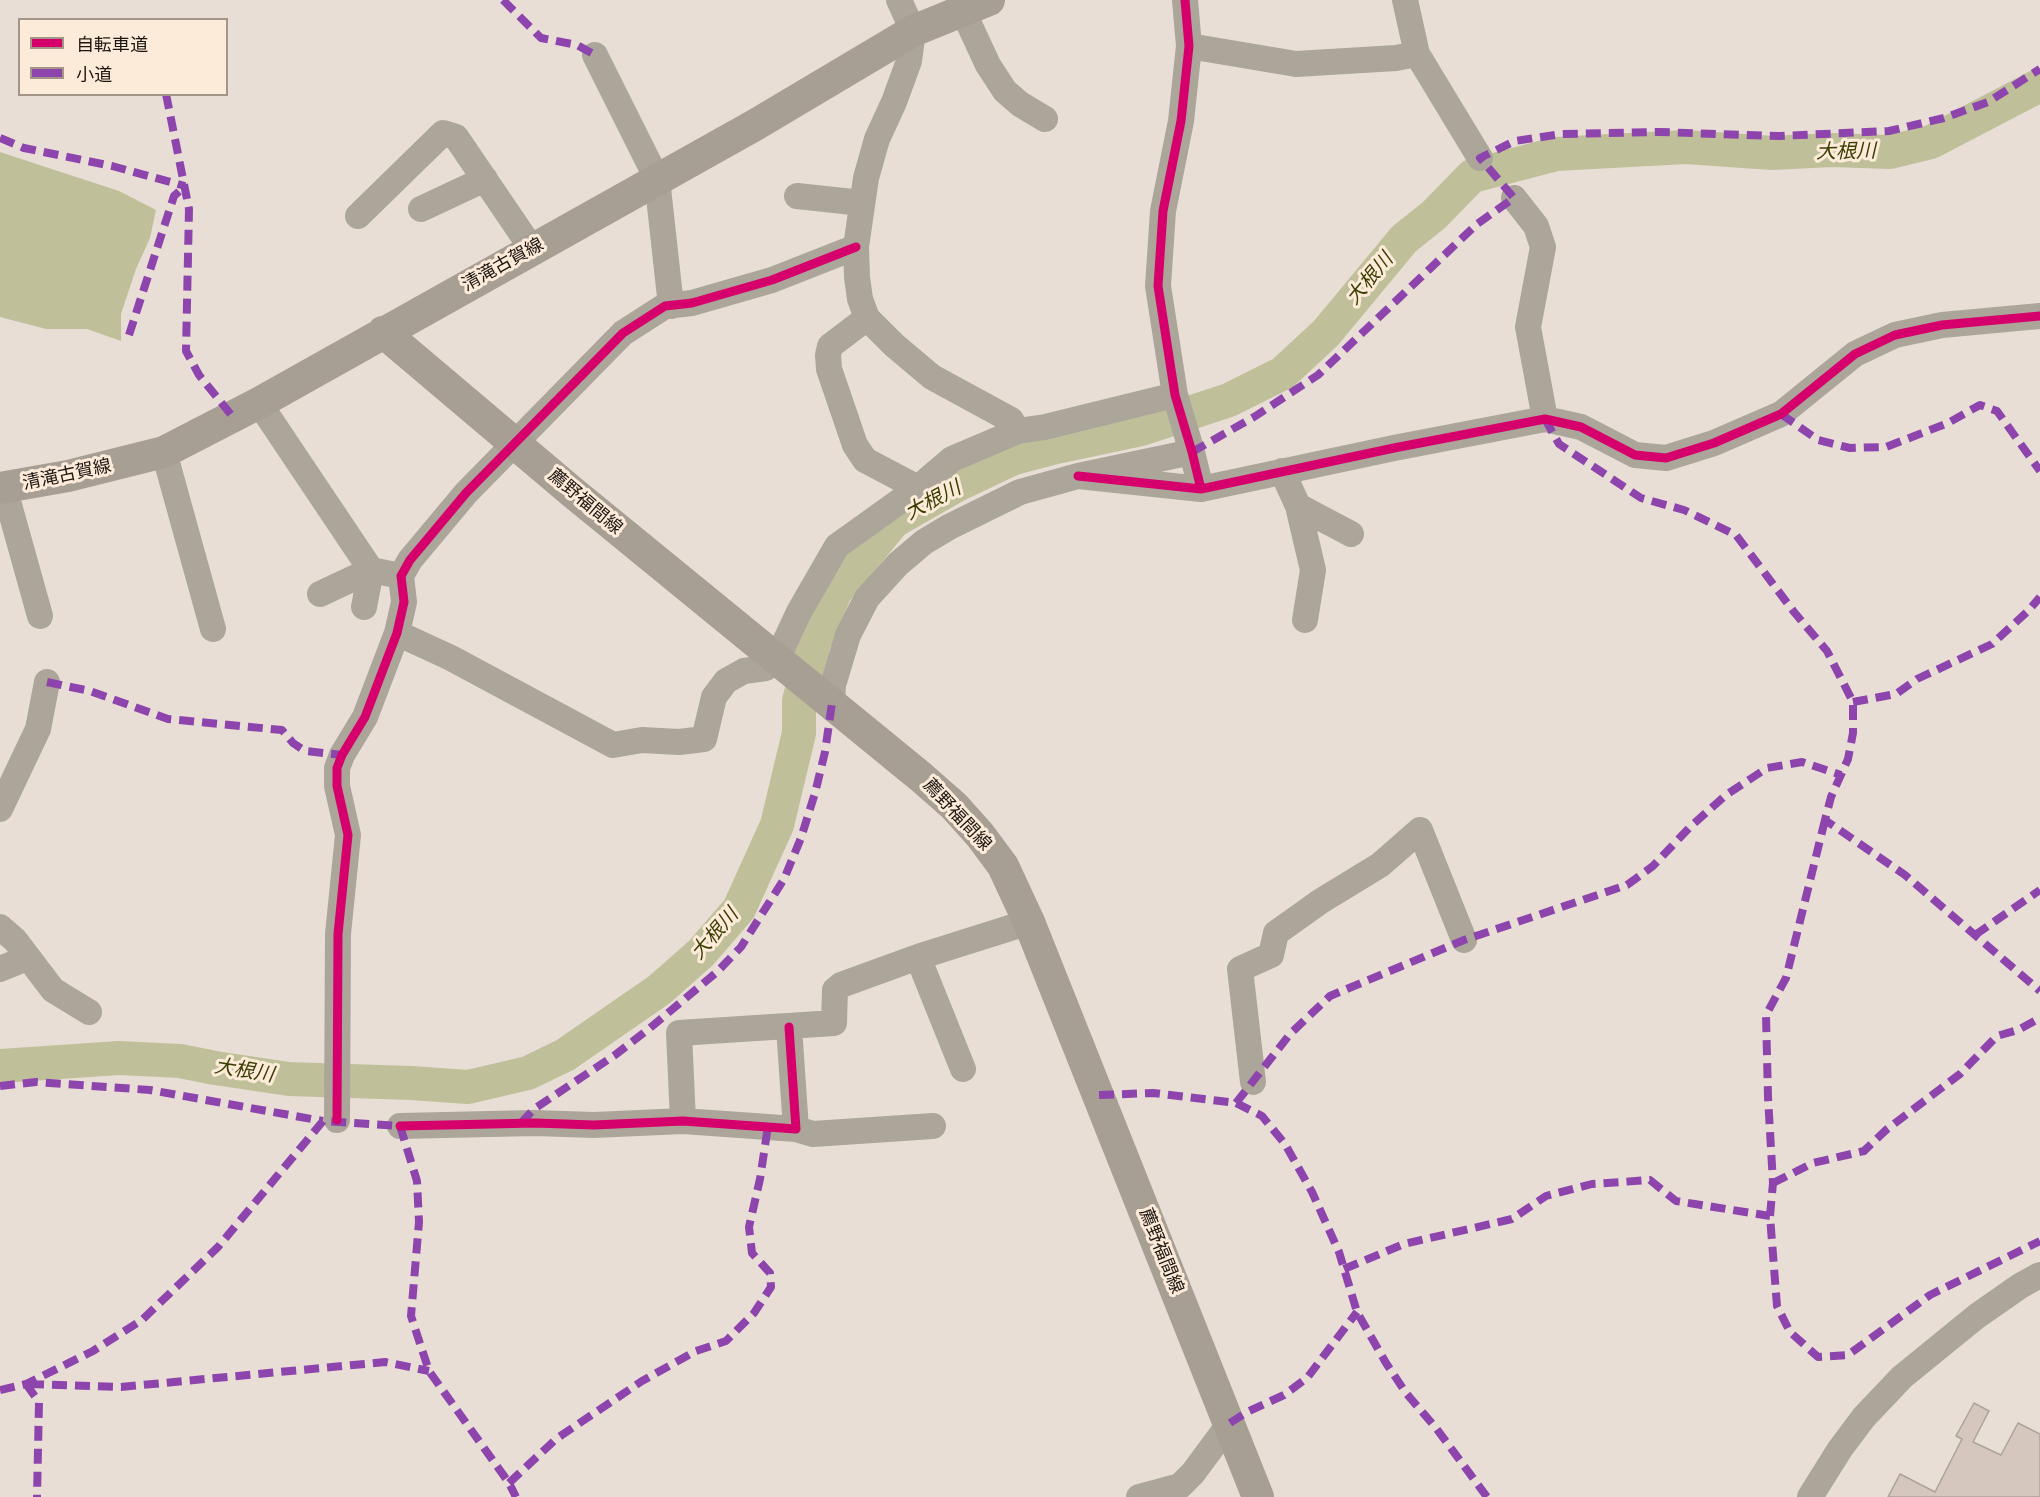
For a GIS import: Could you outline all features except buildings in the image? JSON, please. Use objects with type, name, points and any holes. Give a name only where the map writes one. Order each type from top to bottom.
[{"type":"main road","name":"清滝古賀線","points":[[2,488],[68,476],[164,452],[259,403],[755,125],[913,31],[976,5]]},
{"type":"main road","name":"薦野福間線","points":[[383,332],[571,491],[921,777],[954,806],[1003,866],[1029,922],[1258,1497]]},
{"type":"street","points":[[899,0],[913,31],[909,61],[877,139],[866,177],[856,247],[859,288],[867,318],[932,377],[1011,420],[1018,431]]},
{"type":"street","points":[[1185,0],[1189,46],[1181,121],[1163,211],[1158,286],[1175,395],[1201,489]]},
{"type":"street","points":[[1405,0],[1416,54],[1480,158]]},
{"type":"street","points":[[976,5],[988,65],[1005,91],[1020,104],[1045,119]]},
{"type":"street","points":[[1189,46],[1296,64],[1396,58],[1416,54]]},
{"type":"street","points":[[595,55],[657,179],[671,306]]},
{"type":"street","points":[[358,216],[443,133],[456,137],[532,249]]},
{"type":"street","points":[[421,209],[485,179]]},
{"type":"street","points":[[797,196],[862,203]]},
{"type":"street","points":[[1514,198],[1536,226],[1543,247],[1528,327],[1545,419]]},
{"type":"street","points":[[337,1120],[338,934],[348,835],[338,786],[338,768],[342,755],[366,717],[397,633],[404,602],[401,576],[410,560],[466,493],[623,333],[665,306],[692,303],[772,280],[856,247]]},
{"type":"street","points":[[1078,476],[1201,489],[1545,419],[1581,427],[1635,455],[1666,458],[1714,443],[1781,414],[1855,354],[1895,335],[1942,325],[2040,316]]},
{"type":"street","points":[[867,318],[830,346],[829,369],[855,445],[865,460],[918,488]]},
{"type":"street","points":[[397,633],[451,658],[613,745],[642,740],[679,742],[704,739],[714,697],[726,681],[744,671],[784,664],[799,612],[837,546],[918,488],[952,459],[1018,431],[1045,428],[1175,395]]},
{"type":"street","points":[[259,403],[370,570],[364,607]]},
{"type":"street","points":[[164,452],[213,628]]},
{"type":"street","points":[[832,703],[833,685],[848,635],[867,598],[898,564],[924,542],[1020,492],[1078,476],[1192,452]]},
{"type":"street","points":[[1282,471],[1298,506],[1313,570],[1305,620]]},
{"type":"street","points":[[2,488],[39,616]]},
{"type":"street","points":[[1298,506],[1351,534]]},
{"type":"street","points":[[320,594],[370,570],[401,576]]},
{"type":"street","points":[[0,809],[38,729],[47,682]]},
{"type":"street","points":[[1253,1082],[1240,969],[1270,955],[1276,933],[1321,901],[1380,865],[1420,830],[1464,940]]},
{"type":"street","points":[[683,1121],[678,1033],[834,1023],[835,990],[841,985],[918,957],[1029,922]]},
{"type":"street","points":[[0,927],[15,940],[53,990],[89,1012]]},
{"type":"street","points":[[918,957],[963,1069]]},
{"type":"street","points":[[0,969],[27,958]]},
{"type":"street","points":[[789,1027],[796,1129]]},
{"type":"street","points":[[400,1126],[535,1123],[594,1125],[683,1121],[796,1129],[813,1134],[933,1126]]},
{"type":"street","points":[[1810,1497],[1840,1449],[1864,1417],[1902,1377],[1977,1316],[2040,1275]]},
{"type":"street","points":[[1148,1496],[1180,1486],[1193,1473],[1230,1423]]},
{"type":"shaded area","points":[[0,152],[119,191],[156,210],[150,238],[136,269],[121,314],[121,341],[87,329],[46,329],[0,317]]},
{"type":"waterway","name":"大根川","points":[[0,1066],[119,1058],[180,1061],[289,1079],[468,1087],[528,1073],[565,1055],[659,990],[701,953],[739,909],[777,825],[799,733],[799,701],[814,643],[835,592],[894,521],[955,486],[1014,458],[1141,429],[1229,400],[1283,373],[1326,333],[1404,239],[1434,215],[1472,176],[1556,154],[1686,147],[1772,153],[1831,150],[1890,152],[1931,142],[2040,85]]},
{"type":"marked path","points":[[503,0],[541,38],[577,45],[595,55]]},
{"type":"marked path","points":[[1192,452],[1254,417],[1318,375],[1477,224],[1514,198],[1480,158],[1515,141],[1561,134],[1659,132],[1779,136],[1889,131],[1944,118],[1988,102],[2040,69]]},
{"type":"marked path","points":[[166,96],[189,209],[186,351],[199,375],[232,416]]},
{"type":"marked path","points":[[0,138],[24,148],[112,166],[185,186]]},
{"type":"marked path","points":[[129,335],[174,196],[185,186]]},
{"type":"marked path","points":[[1781,414],[1818,440],[1850,448],[1886,447],[1948,423],[1980,405],[1997,411],[2040,471]]},
{"type":"marked path","points":[[1545,419],[1559,444],[1641,498],[1684,510],[1736,535],[1794,612],[1827,651],[1853,702],[1853,733],[1848,759],[1831,797],[1825,820],[1905,875],[2040,991]]},
{"type":"marked path","points":[[1853,702],[1896,694],[1917,679],[1992,644],[2040,597]]},
{"type":"marked path","points":[[47,682],[90,691],[168,719],[282,730],[293,743],[305,751],[342,755]]},
{"type":"marked path","points":[[521,1123],[534,1109],[615,1055],[650,1028],[717,972],[741,947],[784,879],[801,838],[825,752],[832,703]]},
{"type":"marked path","points":[[1236,1103],[1290,1034],[1330,996],[1464,940],[1627,885],[1653,866],[1690,827],[1726,795],[1767,768],[1802,762],[1841,775]]},
{"type":"marked path","points":[[1825,820],[1786,978],[1766,1015],[1773,1183],[1770,1216],[1777,1306],[1790,1332],[1818,1357],[1848,1355],[1930,1295],[2040,1241]]},
{"type":"marked path","points":[[1975,935],[2040,890]]},
{"type":"marked path","points":[[1773,1183],[1813,1163],[1864,1151],[1886,1130],[1960,1074],[1997,1036],[2018,1030],[2040,1018]]},
{"type":"marked path","points":[[0,1086],[36,1082],[150,1090],[323,1121]]},
{"type":"marked path","points":[[1099,1095],[1153,1093],[1236,1103],[1262,1116],[1285,1144],[1312,1192],[1339,1252],[1357,1312],[1386,1363],[1406,1393],[1436,1428],[1487,1497]]},
{"type":"marked path","points":[[0,1390],[26,1384],[93,1351],[142,1320],[218,1247],[323,1121],[400,1126],[417,1181],[419,1222],[411,1316],[429,1371],[509,1483],[516,1497]]},
{"type":"marked path","points":[[509,1483],[556,1439],[642,1381],[696,1351],[726,1341],[754,1313],[771,1287],[770,1273],[752,1253],[749,1227],[760,1179],[768,1126]]},
{"type":"marked path","points":[[1344,1269],[1404,1244],[1512,1219],[1546,1196],[1592,1184],[1650,1180],[1676,1201],[1770,1216]]},
{"type":"marked path","points":[[1230,1423],[1247,1412],[1284,1395],[1307,1378],[1357,1312]]},
{"type":"marked path","points":[[29,1384],[121,1387],[385,1362],[429,1371]]},
{"type":"marked path","points":[[26,1384],[39,1402],[37,1497]]},
{"type":"cycle path","points":[[1185,0],[1189,46],[1181,121],[1163,211],[1158,286],[1175,395],[1201,489]]},
{"type":"cycle path","points":[[337,1120],[338,934],[348,835],[337,786],[337,768],[342,755],[365,717],[397,633],[404,602],[401,576],[410,560],[466,493],[623,333],[665,306],[692,303],[772,280],[856,247]]},
{"type":"cycle path","points":[[1078,476],[1201,489],[1545,419],[1581,427],[1635,455],[1666,458],[1714,443],[1781,414],[1855,354],[1895,335],[1942,325],[2040,316]]},
{"type":"cycle path","points":[[400,1126],[535,1123],[594,1125],[683,1121],[796,1129],[789,1027]]}]
